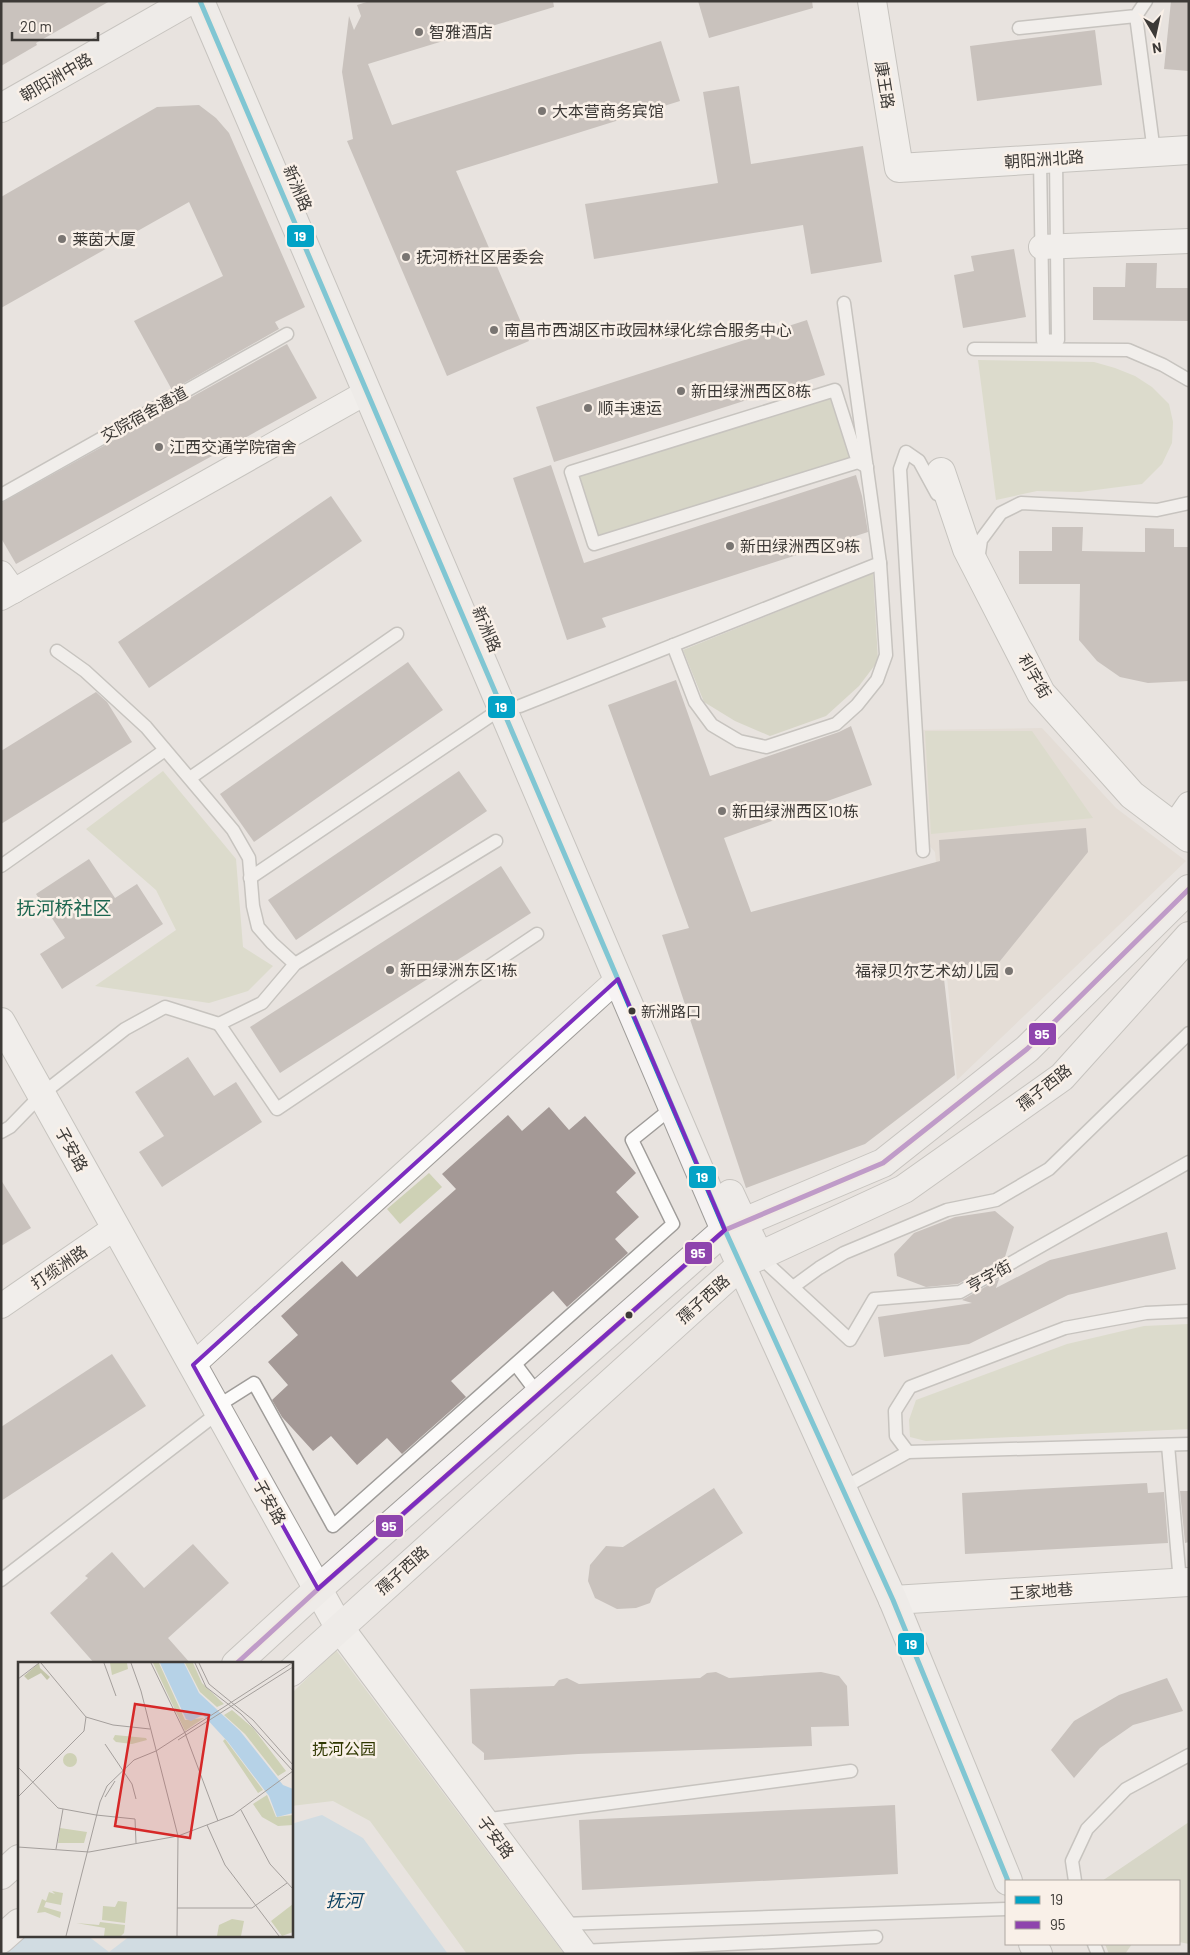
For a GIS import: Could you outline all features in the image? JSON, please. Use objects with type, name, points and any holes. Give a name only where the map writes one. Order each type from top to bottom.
[{"type":"main road","name":"朝阳洲中路","points":[[1,108],[189,1]]},
{"type":"main road","name":"新洲路","points":[[200,1],[367,392],[511,707],[618,979],[672,1107],[734,1226]]},
{"type":"main road","name":"新洲路","points":[[217,1],[511,707],[750,1260],[843,1488],[893,1600],[1008,1880]]},
{"type":"main road","points":[[238,1662],[538,1394],[734,1226],[883,1163],[1027,1049],[1189,889]]},
{"type":"main road","name":"孺子西路","points":[[292,1671],[750,1260],[904,1189],[1062,1077],[1189,936]]},
{"type":"main road","points":[[1,1874],[18,1861]]},
{"type":"main road","points":[[1,1939],[18,1925]]},
{"type":"street","name":"康王路","points":[[872,1],[899,168]]},
{"type":"street","name":"朝阳洲北路","points":[[899,168],[1189,150]]},
{"type":"street","points":[[1049,247],[1189,241]]},
{"type":"street","points":[[6,587],[367,392]]},
{"type":"street","name":"利字街","points":[[941,472],[972,559],[1041,692],[1132,795],[1181,832]]},
{"type":"street","points":[[1181,832],[1189,804]]},
{"type":"street","points":[[193,1365],[618,979]]},
{"type":"street","name":"子安路","points":[[1,1022],[339,1627],[582,1952]]},
{"type":"street","name":"打缆洲路","points":[[1,1306],[116,1227]]},
{"type":"street","name":"王家地巷","points":[[893,1600],[1184,1582]]},
{"type":"lane","points":[[1146,1],[1136,16],[1154,152]]},
{"type":"lane","points":[[1019,28],[1136,16]]},
{"type":"lane","points":[[1048,158],[1049,247],[1042,341],[1050,345]]},
{"type":"lane","points":[[673,645],[695,702],[712,725],[739,741],[766,747],[836,724],[857,705],[877,680],[886,655],[880,562],[863,465],[844,303]]},
{"type":"lane","name":"交院宿舍通道","points":[[1,495],[287,334]]},
{"type":"lane","points":[[974,349],[1050,345],[1128,350],[1164,366],[1189,380]]},
{"type":"lane","points":[[836,390],[863,465],[594,544],[571,472],[836,390]]},
{"type":"lane","points":[[923,851],[900,469],[906,452],[919,461],[972,559]]},
{"type":"lane","points":[[972,559],[981,540],[1001,513],[1021,503],[1157,510],[1189,503]]},
{"type":"lane","points":[[250,878],[511,707],[673,645],[880,562]]},
{"type":"lane","points":[[190,778],[397,634]]},
{"type":"lane","points":[[57,651],[85,671],[146,728],[233,830],[249,858],[253,906],[258,927],[295,964]]},
{"type":"lane","points":[[1,866],[165,750]]},
{"type":"lane","points":[[219,1024],[262,1003],[295,964],[496,841]]},
{"type":"lane","points":[[1,1132],[10,1127],[42,1094],[125,1029],[166,1007],[219,1024],[277,1109],[537,934]]},
{"type":"lane","points":[[793,1287],[818,1268],[880,1236],[947,1210],[996,1200],[1049,1169],[1189,1033]]},
{"type":"lane","points":[[1,1580],[254,1382],[334,1526],[673,1224],[632,1140],[672,1107]]},
{"type":"lane","name":"亨字街","points":[[750,1260],[793,1287],[850,1340],[874,1300],[960,1292],[1189,1162]]},
{"type":"lane","points":[[908,1452],[896,1436],[895,1411],[910,1386],[1065,1328],[1146,1313],[1189,1311]]},
{"type":"lane","points":[[516,1365],[538,1394]]},
{"type":"lane","points":[[843,1488],[908,1452],[1189,1444]]},
{"type":"lane","points":[[1168,1445],[1184,1582]]},
{"type":"lane","points":[[1075,1880],[1072,1861],[1086,1829],[1126,1789],[1189,1755]]},
{"type":"lane","points":[[483,1820],[851,1771]]},
{"type":"lane","points":[[561,1924],[1005,1909]]},
{"type":"lane","points":[[582,1952],[876,1937]]},
{"type":"highlighted area","points":[[618,979],[725,1230],[318,1589],[193,1365]]},
{"type":"shaded area","name":"福禄贝尔艺术幼儿园","points":[[1042,728],[1116,808],[1186,861],[957,1080],[935,852],[927,843],[917,730]]},
{"type":"green space","points":[[978,360],[1094,362],[1135,376],[1152,387],[1169,404],[1173,422],[1172,443],[1162,464],[1142,484],[1080,492],[1037,491],[996,500]]},
{"type":"green space","points":[[836,391],[857,461],[595,544],[573,474]]},
{"type":"green space","points":[[873,573],[878,661],[859,686],[826,716],[770,736],[735,721],[704,702],[683,650]]},
{"type":"green space","points":[[925,731],[1032,731],[1093,818],[931,834]]},
{"type":"green space","points":[[163,771],[236,859],[243,947],[273,966],[248,991],[209,1003],[95,986],[176,930],[156,890],[86,829]]},
{"type":"green space","points":[[429,1173],[442,1187],[400,1224],[387,1209]]},
{"type":"green space","points":[[1189,1324],[1189,1429],[926,1441],[910,1437],[909,1420],[916,1400],[1067,1344],[1144,1326]]},
{"type":"green space","name":"抚河公园","points":[[336,1650],[564,1954],[467,1954],[370,1821],[333,1801],[292,1806],[292,1693]]},
{"type":"green space","points":[[1189,1822],[1189,1944],[1180,1942],[1180,1880],[1103,1880]]},
{"type":"green space","points":[[1105,1945],[1131,1945],[1125,1954],[1109,1954]]},
{"type":"water","name":"抚河","points":[[322,1815],[363,1838],[448,1954],[1,1954],[18,1937],[91,1938],[109,1952],[127,1938],[292,1938],[292,1824]]},
{"type":"pier","points":[[1,1869],[18,1880],[18,1937],[2,1954]]},
{"type":"building","points":[[1,1],[110,1],[36,43],[37,45],[1,66]]},
{"type":"building","points":[[370,1],[553,1],[554,7],[368,64],[392,125],[661,41],[680,101],[456,171],[529,341],[447,376],[347,141],[353,139],[342,72],[349,16],[354,30],[361,16],[357,5]]},
{"type":"building","points":[[698,1],[812,1],[813,8],[709,38]]},
{"type":"building","points":[[1171,1],[1189,1],[1189,71],[1164,69]]},
{"type":"building","points":[[1095,30],[1102,85],[977,101],[970,46]]},
{"type":"building","points":[[739,86],[751,164],[863,146],[882,262],[811,274],[803,225],[594,259],[585,204],[718,183],[703,92]]},
{"type":"building","name":"莱茵大厦","points":[[199,105],[216,118],[229,133],[305,307],[275,322],[279,329],[172,390],[134,321],[223,276],[189,202],[1,308],[1,197],[157,107]]},
{"type":"building","points":[[1014,249],[1026,317],[963,328],[954,275],[974,271],[971,256]]},
{"type":"building","points":[[1126,263],[1157,263],[1156,288],[1189,288],[1189,321],[1093,320],[1093,287],[1125,287]]},
{"type":"building","name":"新田绿洲西区8栋","points":[[807,320],[825,375],[554,462],[536,407]]},
{"type":"building","name":"江西交通学院宿舍","points":[[287,344],[317,398],[16,564],[1,538],[1,503]]},
{"type":"building","name":"新田绿洲西区9栋","points":[[551,465],[584,563],[856,475],[862,496],[868,532],[602,618],[606,627],[567,640],[513,478]]},
{"type":"building","points":[[331,496],[362,541],[149,688],[118,642]]},
{"type":"building","points":[[1052,527],[1083,527],[1082,551],[1145,552],[1145,528],[1174,529],[1174,547],[1189,547],[1189,681],[1148,683],[1120,677],[1097,661],[1079,640],[1080,584],[1019,584],[1019,551],[1052,551]]},
{"type":"building","points":[[408,662],[443,710],[254,842],[220,794]]},
{"type":"building","points":[[676,680],[710,776],[839,732],[851,726],[872,785],[724,838],[751,912],[940,861],[939,840],[1086,828],[1088,852],[996,966],[943,970],[955,1075],[865,1144],[746,1188],[662,935],[689,928],[608,705]]},
{"type":"building","points":[[96,692],[107,702],[132,742],[1,824],[1,751]]},
{"type":"building","points":[[459,771],[487,811],[296,940],[268,900]]},
{"type":"building","points":[[89,859],[115,898],[137,884],[163,924],[62,989],[40,954],[65,938],[36,894]]},
{"type":"building","name":"新田绿洲东区1栋","points":[[501,866],[531,913],[280,1073],[250,1027]]},
{"type":"building","points":[[188,1057],[214,1096],[236,1082],[262,1122],[162,1187],[139,1152],[164,1136],[135,1092]]},
{"type":"building","points":[[549,1107],[569,1130],[585,1116],[636,1173],[616,1192],[639,1217],[615,1239],[628,1253],[567,1307],[553,1291],[451,1381],[466,1397],[402,1454],[387,1438],[357,1465],[331,1436],[313,1451],[282,1417],[272,1400],[288,1385],[268,1362],[298,1335],[281,1316],[342,1261],[357,1277],[456,1189],[442,1174],[508,1115],[522,1131]]},
{"type":"building","points":[[1,1180],[31,1228],[1,1246]]},
{"type":"building","points":[[995,1211],[1014,1227],[1005,1257],[958,1284],[926,1287],[897,1276],[894,1254],[914,1233],[955,1217]]},
{"type":"building","points":[[1167,1232],[1176,1269],[1068,1295],[969,1344],[884,1357],[878,1317],[972,1303],[962,1300],[999,1279],[996,1288],[1050,1260]]},
{"type":"building","points":[[112,1354],[146,1406],[1,1501],[1,1427]]},
{"type":"building","points":[[1147,1483],[1148,1493],[1164,1492],[1168,1543],[965,1554],[962,1493]]},
{"type":"building","points":[[714,1488],[743,1533],[656,1589],[650,1603],[636,1608],[617,1609],[595,1598],[588,1581],[590,1565],[606,1546],[623,1547]]},
{"type":"building","points":[[1180,1491],[1189,1491],[1189,1542],[1185,1543]]},
{"type":"building","points":[[193,1544],[229,1583],[168,1638],[189,1662],[93,1662],[50,1613],[88,1578],[85,1576],[112,1552],[144,1588]]},
{"type":"building","points":[[716,1672],[729,1678],[821,1672],[839,1676],[847,1686],[849,1726],[811,1727],[812,1746],[578,1754],[484,1760],[484,1753],[472,1743],[470,1689],[554,1686],[559,1680],[567,1678],[579,1684],[700,1678],[707,1673]]},
{"type":"building","points":[[1167,1678],[1183,1711],[1133,1725],[1100,1748],[1074,1778],[1051,1750],[1074,1721],[1119,1695]]},
{"type":"building","points":[[895,1805],[898,1874],[582,1890],[579,1820]]},
{"type":"transit line","name":"19","points":[[200,1],[725,1230],[893,1600],[1008,1880]]},
{"type":"transit line","name":"95","points":[[238,1662],[318,1589],[725,1230],[883,1163],[1027,1049],[1189,889]]},
{"type":"place","name":"智雅酒店","points":[[419,32]]},
{"type":"place","name":"大本营商务宾馆","points":[[542,111]]},
{"type":"place","name":"莱茵大厦","points":[[62,239]]},
{"type":"place","name":"抚河桥社区居委会","points":[[406,257]]},
{"type":"place","name":"南昌市西湖区市政园林绿化综合服务中心","points":[[494,330]]},
{"type":"place","name":"新田绿洲西区8栋","points":[[681,391]]},
{"type":"place","name":"顺丰速运","points":[[588,408]]},
{"type":"place","name":"江西交通学院宿舍","points":[[159,447]]},
{"type":"place","name":"新田绿洲西区9栋","points":[[730,546]]},
{"type":"place","name":"新田绿洲西区10栋","points":[[722,811]]},
{"type":"place","name":"新田绿洲东区1栋","points":[[390,970]]},
{"type":"place","name":"福禄贝尔艺术幼儿园","points":[[1009,971]]},
{"type":"place","name":"新洲路口","points":[[632,1011]]},
{"type":"district","name":"抚河桥社区","points":[[64,908]]}]
